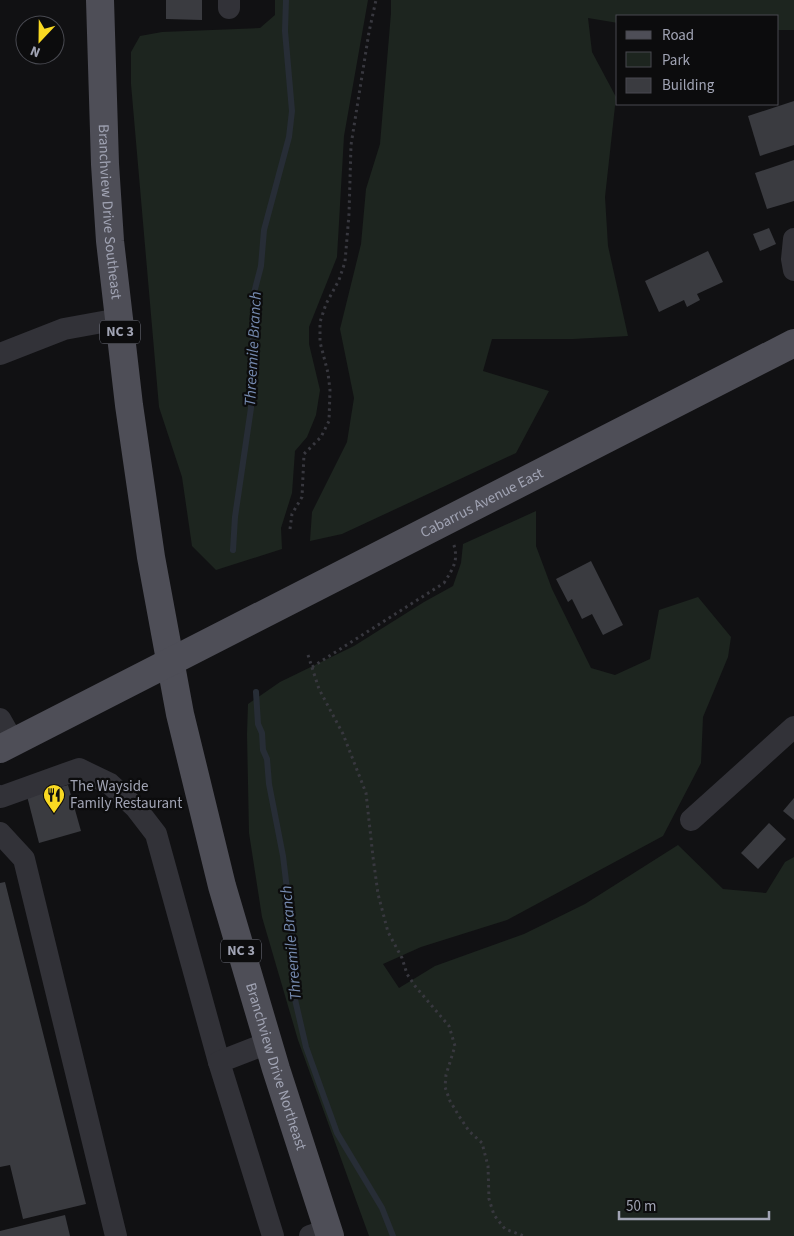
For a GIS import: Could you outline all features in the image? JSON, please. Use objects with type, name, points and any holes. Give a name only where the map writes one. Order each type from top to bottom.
[{"type":"main road","name":"Branchview Drive Southeast","points":[[100,0],[105,164],[110,241],[129,405],[150,556],[170,661]]},
{"type":"main road","name":"Cabarrus Avenue East","points":[[7,746],[794,343]]},
{"type":"main road","name":"Branchview Drive Northeast","points":[[170,661],[180,714],[222,886],[323,1234]]},
{"type":"street","points":[[794,239],[792,259],[794,270]]},
{"type":"street","points":[[0,354],[64,330],[119,319]]},
{"type":"street","points":[[0,719],[7,746]]},
{"type":"street","points":[[691,820],[794,727]]},
{"type":"street","points":[[0,798],[79,769],[110,784],[136,808],[156,834],[219,1062],[273,1236]]},
{"type":"street","points":[[0,833],[24,859],[116,1236]]},
{"type":"street","points":[[219,1062],[268,1043]]},
{"type":"path","points":[[290,529],[292,514],[302,497],[304,454],[321,437],[329,422],[330,390],[328,372],[320,342],[320,322],[326,304],[339,280],[344,262],[349,214],[351,145],[376,0]]},
{"type":"path","points":[[312,667],[444,583],[455,565],[457,552],[452,539]]},
{"type":"path","points":[[308,655],[319,689],[343,734],[366,793],[372,857],[378,894],[388,932],[411,980],[449,1026],[455,1046],[446,1075],[445,1087],[450,1101],[469,1131],[482,1143],[488,1166],[489,1199],[494,1215],[505,1229],[524,1236]]},
{"type":"green space","points":[[275,0],[368,0],[344,136],[337,257],[309,327],[309,344],[320,390],[316,415],[307,437],[295,451],[292,493],[281,528],[282,549],[216,570],[192,546],[182,477],[159,407],[131,84],[131,52],[140,36],[162,32],[260,28],[275,15]]},
{"type":"green space","points":[[391,0],[794,0],[794,30],[779,30],[779,15],[616,15],[616,23],[588,18],[592,52],[616,97],[605,197],[608,246],[628,336],[573,339],[492,339],[483,371],[549,391],[516,453],[342,534],[310,541],[312,512],[347,442],[354,398],[340,329],[361,244],[366,189],[380,144]]},
{"type":"green space","points":[[536,511],[536,546],[552,589],[591,668],[615,675],[650,659],[659,610],[698,597],[731,637],[728,657],[703,717],[701,763],[663,836],[507,920],[421,947],[383,964],[399,988],[435,966],[524,934],[585,904],[678,845],[723,889],[766,893],[785,862],[794,857],[794,1236],[369,1236],[298,1040],[262,917],[249,833],[248,704],[280,682],[354,646],[453,586],[461,563],[463,544]]},
{"type":"building","points":[[166,0],[202,0],[202,20],[166,19]]},
{"type":"building","points":[[794,101],[794,145],[760,156],[748,116]]},
{"type":"building","points":[[794,160],[794,201],[767,209],[755,173]]},
{"type":"building","points":[[769,228],[776,244],[760,251],[753,234]]},
{"type":"building","points":[[708,251],[723,282],[697,294],[700,300],[687,307],[684,300],[659,312],[645,281]]},
{"type":"building","points":[[591,561],[623,625],[603,635],[592,614],[582,619],[572,599],[568,602],[556,579]]},
{"type":"building","name":"The Wayside Family Restaurant","points":[[68,785],[81,831],[39,843],[27,796]]},
{"type":"building","points":[[794,798],[794,820],[783,811]]},
{"type":"building","points":[[769,823],[786,839],[758,869],[741,853]]},
{"type":"building","points":[[5,882],[86,1204],[23,1219],[10,1165],[0,1167],[0,883]]},
{"type":"building","points":[[65,1215],[70,1236],[0,1236],[0,1231]]},
{"type":"waterway","name":"Threemile Branch","points":[[233,550],[235,517],[251,408],[254,293],[261,266],[264,230],[289,137],[292,111],[285,31],[286,0]]},
{"type":"waterway","name":"Threemile Branch","points":[[256,692],[258,724],[262,733],[263,750],[267,759],[269,784],[283,856],[292,931],[293,947],[291,954],[294,995],[306,1047],[337,1133],[382,1208],[393,1236]]},
{"type":"place","name":"The Wayside Family Restaurant","points":[[54,814]]}]
